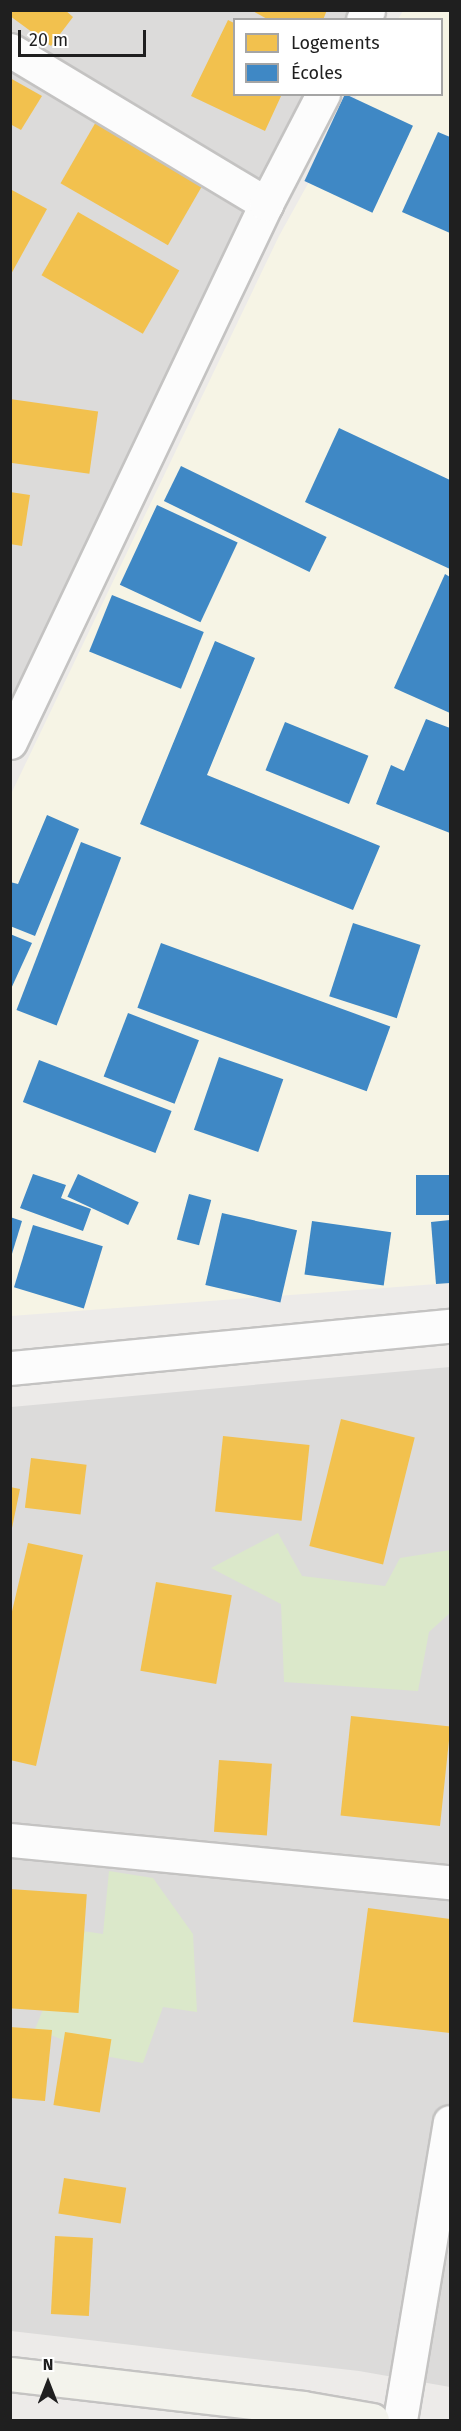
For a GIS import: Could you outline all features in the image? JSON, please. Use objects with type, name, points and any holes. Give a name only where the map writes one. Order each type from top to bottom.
[{"type":"main road","points":[[10,2374],[303,2408],[372,2421]]},
{"type":"street","points":[[10,50],[266,204]]},
{"type":"street","points":[[10,742],[266,204],[322,96]]},
{"type":"street","points":[[10,1368],[450,1326]]},
{"type":"street","points":[[10,1840],[450,1882]]},
{"type":"street","points":[[400,2421],[450,2122]]},
{"type":"shaded area","points":[[11,11],[364,11],[360,18],[233,18],[233,96],[320,96],[11,708]]},
{"type":"shaded area","points":[[403,11],[450,11],[450,1283],[11,1316],[10,796],[279,236],[356,96],[443,96],[443,18],[399,18]]},
{"type":"shaded area","points":[[450,1367],[450,2387],[359,2371],[11,2331],[11,1407]]},
{"type":"green space","points":[[278,1533],[302,1576],[385,1586],[400,1558],[450,1550],[450,1613],[429,1632],[418,1691],[284,1682],[281,1604],[211,1568]]},
{"type":"green space","points":[[109,1871],[153,1878],[193,1934],[197,2012],[163,2007],[143,2063],[105,2056],[35,2029],[76,1930],[103,1934]]},
{"type":"building: Logements","points":[[10,10],[65,10],[73,17],[51,46],[10,16]]},
{"type":"building: Logements","points":[[251,10],[327,10],[324,18],[265,18]]},
{"type":"building: Logements","points":[[228,20],[233,22],[233,96],[281,96],[265,131],[191,96]]},
{"type":"building: Logements","points":[[10,78],[42,96],[21,130],[10,124]]},
{"type":"building: Logements","points":[[97,120],[204,182],[168,245],[61,183]]},
{"type":"building: Logements","points":[[10,189],[47,209],[10,276]]},
{"type":"building: Logements","points":[[78,212],[179,270],[143,334],[42,275]]},
{"type":"building: Logements","points":[[10,399],[98,411],[89,474],[10,463]]},
{"type":"building: Logements","points":[[10,492],[30,495],[22,546],[10,544]]},
{"type":"building: Logements","points":[[341,1419],[415,1437],[383,1564],[309,1546]]},
{"type":"building: Logements","points":[[223,1436],[310,1445],[302,1521],[215,1512]]},
{"type":"building: Logements","points":[[31,1458],[87,1465],[80,1514],[25,1508]]},
{"type":"building: Logements","points":[[10,1487],[20,1489],[12,1528],[10,1528]]},
{"type":"building: Logements","points":[[28,1543],[83,1555],[36,1766],[10,1760],[10,1620]]},
{"type":"building: Logements","points":[[156,1582],[232,1595],[216,1684],[140,1671]]},
{"type":"building: Logements","points":[[351,1716],[450,1726],[440,1826],[341,1815]]},
{"type":"building: Logements","points":[[219,1760],[272,1764],[267,1836],[214,1832]]},
{"type":"building: Logements","points":[[10,1889],[87,1894],[79,2013],[10,2008]]},
{"type":"building: Logements","points":[[368,1908],[450,1919],[450,2033],[353,2022]]},
{"type":"building: Logements","points":[[10,2027],[52,2030],[45,2101],[10,2098]]},
{"type":"building: Logements","points":[[65,2032],[111,2039],[100,2112],[53,2105]]},
{"type":"building: Logements","points":[[64,2178],[126,2188],[121,2223],[58,2214]]},
{"type":"building: Logements","points":[[55,2236],[93,2238],[89,2316],[51,2314]]},
{"type":"building: Écoles","points":[[344,96],[349,96],[413,126],[372,213],[304,181]]},
{"type":"building: Écoles","points":[[438,132],[450,137],[450,233],[402,212]]},
{"type":"building: Écoles","points":[[339,428],[450,480],[450,569],[305,502]]},
{"type":"building: Écoles","points":[[181,466],[327,537],[310,572],[164,501]]},
{"type":"building: Écoles","points":[[157,505],[238,543],[200,622],[120,585]]},
{"type":"building: Écoles","points":[[445,574],[450,577],[450,713],[394,688]]},
{"type":"building: Écoles","points":[[112,595],[204,632],[181,689],[89,652]]},
{"type":"building: Écoles","points":[[215,641],[255,658],[207,775],[380,846],[353,910],[140,824]]},
{"type":"building: Écoles","points":[[426,719],[450,728],[450,833],[376,804],[391,765],[404,771]]},
{"type":"building: Écoles","points":[[285,722],[368,756],[349,804],[266,770]]},
{"type":"building: Écoles","points":[[47,815],[79,829],[35,936],[10,926],[10,882],[18,884]]},
{"type":"building: Écoles","points":[[81,842],[121,857],[57,1025],[16,1010]]},
{"type":"building: Écoles","points":[[353,923],[421,945],[397,1018],[329,996]]},
{"type":"building: Écoles","points":[[10,934],[32,943],[10,991]]},
{"type":"building: Écoles","points":[[161,943],[390,1026],[367,1091],[137,1008]]},
{"type":"building: Écoles","points":[[128,1013],[199,1040],[175,1104],[104,1076]]},
{"type":"building: Écoles","points":[[219,1057],[283,1079],[258,1152],[194,1130]]},
{"type":"building: Écoles","points":[[39,1060],[172,1111],[155,1153],[23,1102]]},
{"type":"building: Écoles","points":[[33,1174],[66,1185],[61,1198],[91,1209],[83,1231],[20,1208]]},
{"type":"building: Écoles","points":[[78,1174],[139,1202],[128,1225],[67,1197]]},
{"type":"building: Écoles","points":[[416,1175],[450,1175],[450,1215],[416,1215]]},
{"type":"building: Écoles","points":[[189,1194],[211,1200],[199,1245],[177,1239]]},
{"type":"building: Écoles","points":[[222,1213],[297,1230],[280,1302],[205,1285]]},
{"type":"building: Écoles","points":[[10,1217],[22,1221],[11,1257],[10,1257]]},
{"type":"building: Écoles","points":[[450,1220],[450,1283],[436,1284],[431,1222]]},
{"type":"building: Écoles","points":[[312,1221],[391,1232],[384,1286],[304,1274]]},
{"type":"building: Écoles","points":[[33,1225],[103,1246],[84,1309],[14,1287]]}]
